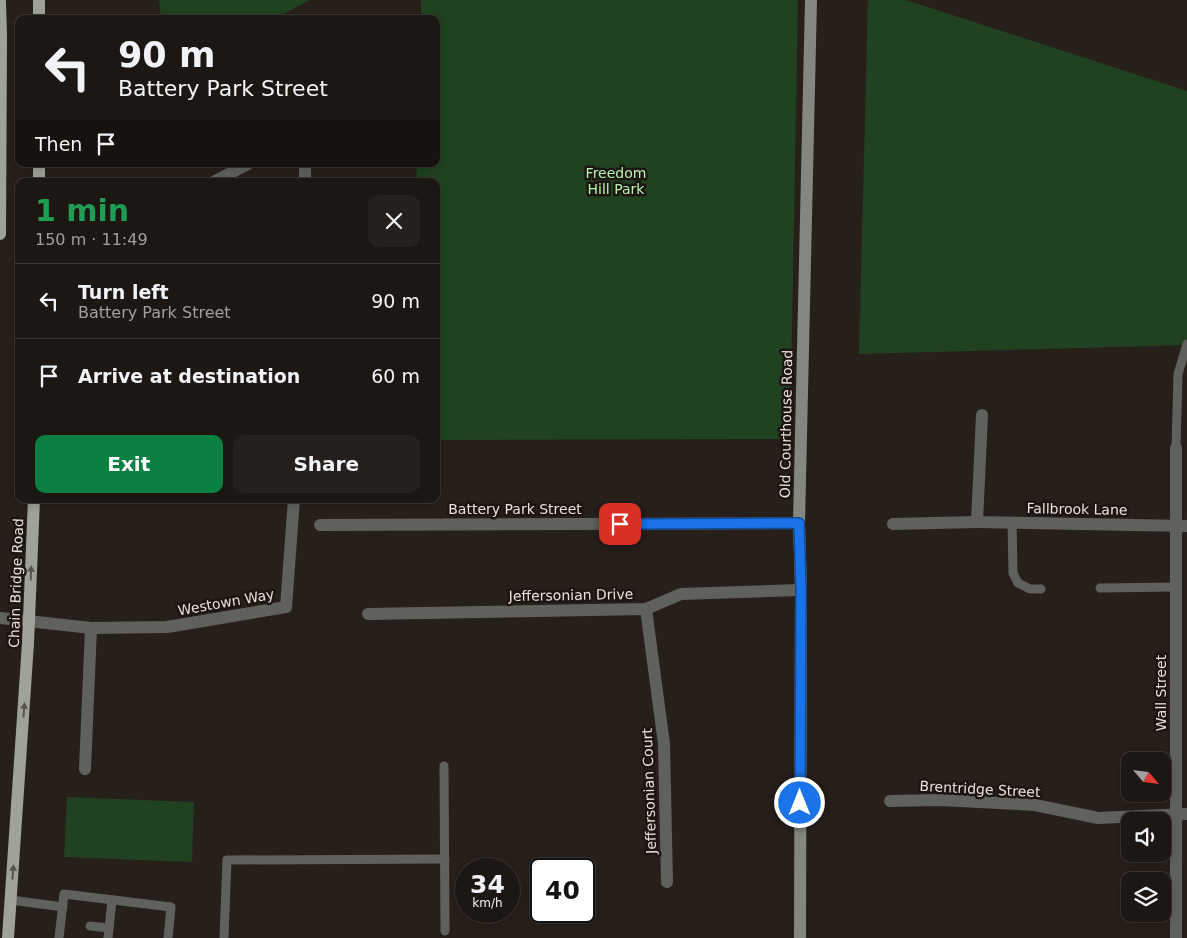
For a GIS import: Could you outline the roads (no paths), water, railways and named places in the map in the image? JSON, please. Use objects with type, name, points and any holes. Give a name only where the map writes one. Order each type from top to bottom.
[{"type":"main road","points":[[39,0],[39,15]]},
{"type":"main road","points":[[0,2],[0,234]]},
{"type":"main road","name":"Chain Bridge Road","points":[[8,938],[30,622],[34,503]]},
{"type":"street","name":"Old Courthouse Road","points":[[800,938],[801,590],[799,523],[811,0]]},
{"type":"street","points":[[221,178],[242,167]]},
{"type":"street","points":[[977,522],[982,415]]},
{"type":"street","name":"Wall Street","points":[[1176,448],[1182,526],[1176,588],[1182,814],[1176,938]]},
{"type":"street","name":"Westown Way","points":[[0,618],[91,628],[167,627],[286,607],[294,503]]},
{"type":"street","name":"Fallbrook Lane","points":[[893,524],[1012,522],[1182,526]]},
{"type":"street","name":"Battery Park Street","points":[[320,525],[799,523]]},
{"type":"street","name":"Jeffersonian Drive","points":[[368,614],[646,609],[682,594],[801,590]]},
{"type":"street","name":"Jeffersonian Court","points":[[646,609],[664,744],[667,882]]},
{"type":"street","points":[[85,769],[91,628]]},
{"type":"street","name":"Brentridge Street","points":[[890,801],[940,800],[1035,805],[1098,818],[1182,814]]},
{"type":"lane","points":[[1176,448],[1178,374],[1187,344]]},
{"type":"lane","points":[[1012,522],[1013,573],[1018,583],[1030,589],[1041,589]]},
{"type":"lane","points":[[1100,588],[1176,588]]},
{"type":"lane","points":[[444,766],[445,931]]},
{"type":"lane","points":[[224,938],[227,860],[444,859]]},
{"type":"lane","points":[[59,938],[64,923],[64,894],[171,908],[168,938]]},
{"type":"lane","points":[[11,900],[63,906]]},
{"type":"lane","points":[[108,938],[112,900]]},
{"type":"lane","points":[[90,926],[109,928]]},
{"type":"park label","name":"Freedom Hill Park","points":[[616,182]]}]
